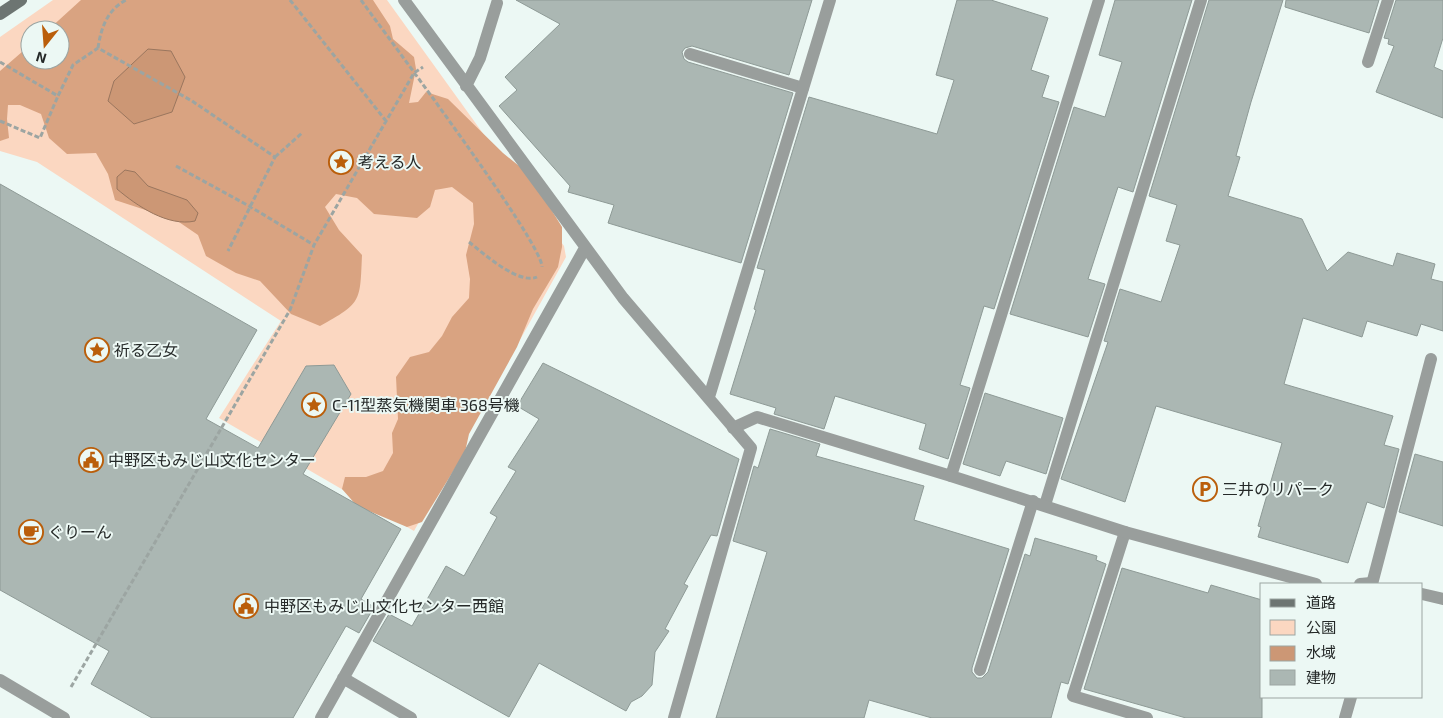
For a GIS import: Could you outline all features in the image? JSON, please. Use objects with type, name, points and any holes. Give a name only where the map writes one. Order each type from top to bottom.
[{"type":"street","points":[[0,14],[21,0]]},
{"type":"street","points":[[404,0],[623,298],[709,397],[750,448],[674,718]]},
{"type":"street","points":[[709,397],[830,0]]},
{"type":"street","points":[[952,476],[1099,0]]},
{"type":"street","points":[[980,670],[1039,503],[1201,0]]},
{"type":"street","points":[[1368,62],[1388,0]]},
{"type":"street","points":[[466,86],[480,58],[498,1]]},
{"type":"street","points":[[690,54],[804,88]]},
{"type":"street","points":[[321,718],[585,248]]},
{"type":"street","points":[[1370,583],[1431,359]]},
{"type":"street","points":[[734,428],[757,417],[1039,503],[1125,532],[1312,583]]},
{"type":"street","points":[[1125,532],[1074,696],[1147,718]]},
{"type":"street","points":[[1423,594],[1443,599]]},
{"type":"street","points":[[343,678],[412,718]]},
{"type":"street","points":[[0,680],[64,718]]},
{"type":"street","points":[[1345,718],[1351,698]]},
{"type":"path","points":[[0,121],[40,138],[73,65],[98,48],[102,25],[119,4],[126,0]]},
{"type":"path","points":[[290,0],[386,121]]},
{"type":"path","points":[[361,0],[513,212],[540,256],[541,273],[530,280],[520,277],[469,242]]},
{"type":"path","points":[[98,48],[118,61],[192,101],[275,157]]},
{"type":"path","points":[[71,687],[290,310],[314,244],[414,73],[442,54]]},
{"type":"path","points":[[0,62],[58,96]]},
{"type":"path","points":[[228,251],[275,157],[302,133]]},
{"type":"path","points":[[176,166],[314,244]]},
{"type":"green space","points":[[53,0],[387,0],[564,246],[566,257],[414,531],[219,418],[281,321],[37,162],[0,151],[0,37],[20,23],[20,70],[70,70],[70,20],[24,20]]},
{"type":"shaded area","points":[[81,0],[373,0],[390,26],[393,39],[414,57],[416,69],[409,103],[418,102],[426,92],[448,99],[503,153],[529,174],[562,227],[562,247],[558,267],[533,309],[517,347],[469,434],[465,452],[422,522],[407,527],[357,506],[342,489],[345,477],[366,477],[383,471],[393,453],[392,433],[398,419],[396,377],[410,357],[429,352],[442,336],[452,317],[469,298],[470,279],[466,255],[474,224],[473,203],[452,187],[435,190],[430,207],[417,218],[374,214],[357,198],[336,194],[325,207],[339,230],[362,255],[361,283],[356,300],[344,312],[320,326],[291,314],[260,281],[236,273],[206,256],[198,235],[176,220],[115,200],[108,174],[96,153],[67,154],[49,138],[41,114],[20,105],[8,105],[9,138],[0,141],[0,71],[20,54],[20,70],[70,70],[70,20],[59,20]]},
{"type":"water","points":[[148,49],[171,51],[185,77],[172,112],[134,124],[108,101],[114,81]]},
{"type":"water","points":[[125,170],[135,172],[148,186],[187,200],[198,213],[195,221],[174,221],[164,218],[153,214],[134,202],[117,189],[117,177]]},
{"type":"building","points":[[516,0],[812,0],[789,75],[692,46],[685,48],[682,52],[684,59],[688,62],[793,93],[741,263],[608,223],[614,205],[568,192],[570,186],[499,106],[517,90],[505,77],[560,24]]},
{"type":"building","points":[[957,0],[991,0],[1048,18],[1031,70],[1049,76],[1042,97],[1059,102],[994,309],[984,306],[960,385],[970,388],[948,459],[919,449],[926,424],[835,396],[824,429],[774,414],[776,408],[730,394],[756,310],[754,309],[765,270],[757,268],[809,97],[937,134],[954,80],[936,75]]},
{"type":"building","points":[[1115,0],[1192,0],[1133,192],[1118,187],[1088,279],[1105,284],[1088,337],[1010,314],[1074,107],[1105,117],[1122,62],[1099,55]]},
{"type":"building","points":[[1209,0],[1283,0],[1251,102],[1236,156],[1240,157],[1228,196],[1302,219],[1327,271],[1348,252],[1393,266],[1397,253],[1435,264],[1431,279],[1443,282],[1443,331],[1421,324],[1417,336],[1367,321],[1362,337],[1303,318],[1284,384],[1393,416],[1384,445],[1399,449],[1384,508],[1367,502],[1348,563],[1258,537],[1261,527],[1258,526],[1282,443],[1156,406],[1125,502],[1061,479],[1108,342],[1104,341],[1120,289],[1161,302],[1180,245],[1166,241],[1177,205],[1149,196]]},
{"type":"building","points":[[1286,0],[1379,0],[1369,33],[1285,7]]},
{"type":"building","points":[[1396,0],[1443,0],[1443,38],[1434,67],[1443,71],[1443,118],[1376,92],[1394,46],[1388,44],[1389,39],[1384,38]]},
{"type":"building","points":[[0,184],[257,330],[206,419],[258,448],[306,366],[334,365],[351,394],[303,474],[401,529],[361,599],[374,607],[359,633],[346,626],[293,718],[152,718],[91,684],[109,651],[0,590]]},
{"type":"building","points":[[543,363],[739,459],[717,536],[711,535],[684,584],[688,586],[665,629],[669,631],[655,652],[652,685],[642,696],[631,702],[626,711],[539,663],[509,717],[373,641],[389,614],[412,626],[446,566],[464,576],[497,517],[490,513],[516,471],[508,467],[539,419],[517,406]]},
{"type":"building","points":[[985,393],[1063,418],[1046,474],[1006,461],[1000,476],[963,464]]},
{"type":"building","points":[[770,429],[820,444],[816,456],[924,486],[914,520],[1009,549],[972,668],[972,672],[977,678],[982,678],[988,672],[1025,554],[1030,556],[1035,538],[1097,556],[1096,560],[1106,564],[1068,684],[1061,682],[1051,718],[932,718],[869,700],[864,718],[716,718],[767,552],[733,541],[754,466],[758,468]]},
{"type":"building","points":[[1415,454],[1443,462],[1443,526],[1399,512]]},
{"type":"building","points":[[1122,568],[1208,593],[1211,585],[1260,599],[1260,698],[1262,698],[1262,718],[1186,718],[1084,689]]},
{"type":"place","name":"考える人","points":[[341,162]]},
{"type":"place","name":"祈る乙女","points":[[97,350]]},
{"type":"place","name":"C-11型蒸気機関車 368号機","points":[[314,405]]},
{"type":"place","name":"中野区もみじ山文化センター","points":[[91,460]]},
{"type":"place","name":"三井のリパーク","points":[[1205,489]]},
{"type":"place","name":"ぐりーん","points":[[31,532]]},
{"type":"place","name":"中野区もみじ山文化センター西館","points":[[246,606]]}]
